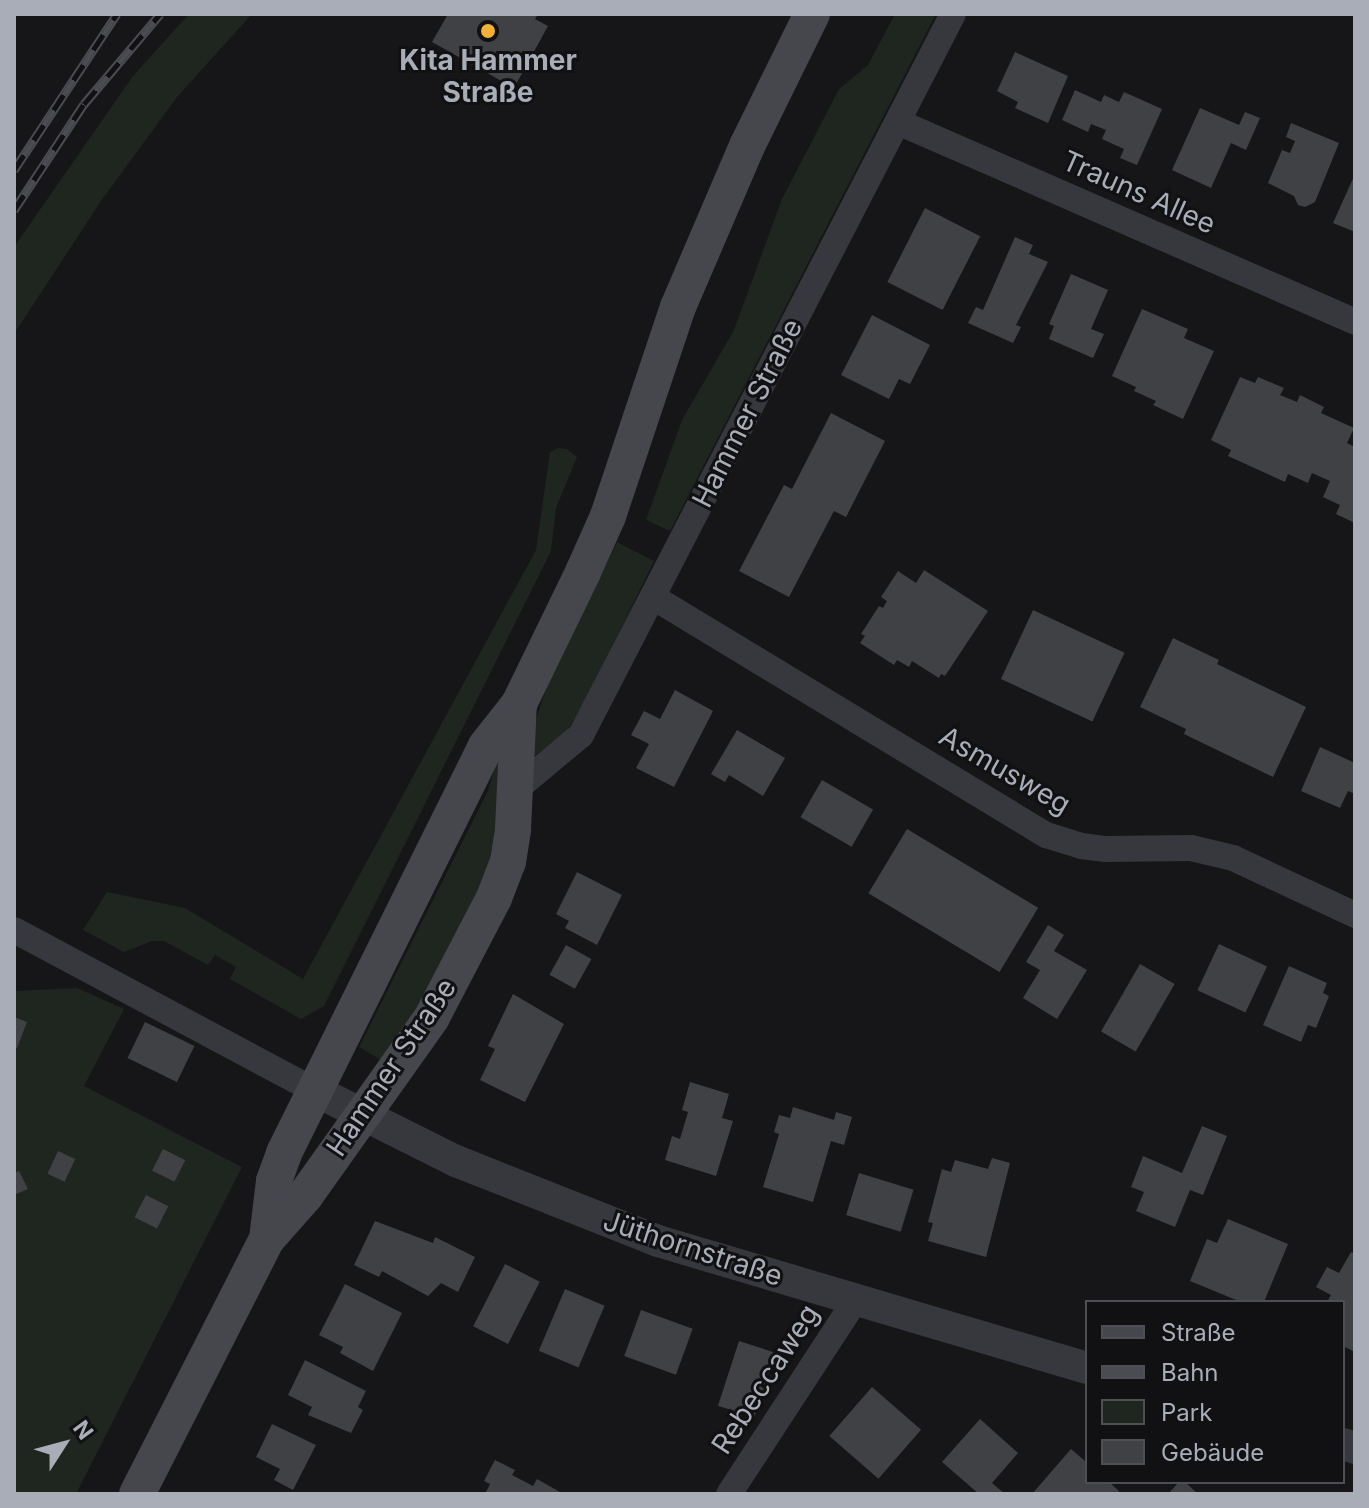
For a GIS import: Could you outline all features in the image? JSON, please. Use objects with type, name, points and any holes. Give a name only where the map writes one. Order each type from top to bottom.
[{"type":"main road","name":"Hammer Straße","points":[[267,1239],[274,1181],[314,1090],[486,746],[519,704],[608,516],[678,307],[747,146],[812,14]]},
{"type":"main road","name":"Hammer Straße","points":[[137,1494],[267,1239],[305,1196],[432,1017],[494,898],[508,862],[519,704]]},
{"type":"street","name":"Hammer Straße","points":[[514,791],[567,751],[581,735],[953,14]]},
{"type":"street","name":"Trauns Allee","points":[[898,122],[1355,322]]},
{"type":"street","name":"Asmusweg","points":[[653,597],[1046,835],[1081,846],[1191,848],[1233,858],[1355,915]]},
{"type":"street","name":"Hammer Straße","points":[[14,930],[314,1090]]},
{"type":"street","name":"Jüthornstraße","points":[[314,1090],[456,1161],[658,1241],[1085,1367]]},
{"type":"street","name":"Rebeccaweg","points":[[729,1494],[856,1299]]},
{"type":"green space","points":[[189,14],[252,14],[177,97],[101,201],[14,334],[14,247],[133,76]]},
{"type":"green space","points":[[895,14],[936,14],[670,531],[646,520],[682,420],[734,330],[782,199],[839,89],[868,65]]},
{"type":"green space","points":[[558,448],[567,449],[577,457],[556,508],[551,551],[324,1006],[301,1019],[230,979],[236,967],[215,955],[208,965],[164,941],[152,941],[124,952],[83,930],[107,892],[185,908],[303,979],[536,550],[550,452]]},
{"type":"green space","points":[[617,542],[654,561],[582,708],[566,732],[529,760],[536,720],[547,686]]},
{"type":"green space","points":[[499,754],[497,857],[438,980],[381,1060],[359,1047],[488,791]]},
{"type":"green space","points":[[77,988],[124,1009],[84,1086],[242,1167],[76,1494],[14,1494],[14,991]]},
{"type":"building","points":[[448,14],[538,14],[535,19],[548,26],[514,88],[432,42]]},
{"type":"building","points":[[1015,52],[1068,76],[1048,123],[1015,108],[1018,102],[997,91]]},
{"type":"building","points":[[1075,90],[1101,102],[1104,95],[1119,102],[1124,92],[1162,109],[1137,165],[1120,158],[1124,149],[1102,139],[1106,130],[1091,124],[1088,132],[1062,120]]},
{"type":"building","points":[[1200,108],[1239,125],[1245,112],[1260,118],[1246,150],[1231,143],[1211,188],[1172,170]]},
{"type":"building","points":[[1291,123],[1339,143],[1315,202],[1305,207],[1298,205],[1294,196],[1268,183],[1282,150],[1290,153],[1295,141],[1286,137]]},
{"type":"building","points":[[1355,174],[1355,232],[1333,223]]},
{"type":"building","points":[[925,208],[980,236],[943,310],[887,282]]},
{"type":"building","points":[[1015,237],[1033,245],[1029,254],[1048,262],[1016,325],[1021,327],[1013,343],[968,323],[976,307],[983,310]]},
{"type":"building","points":[[1071,274],[1108,290],[1091,329],[1104,334],[1093,358],[1049,339],[1054,326],[1049,324]]},
{"type":"building","points":[[1142,309],[1188,329],[1184,338],[1214,351],[1183,419],[1153,405],[1156,401],[1112,376]]},
{"type":"building","points":[[872,315],[930,345],[910,384],[899,379],[889,399],[841,375]]},
{"type":"building","points":[[1240,377],[1255,383],[1258,377],[1284,388],[1280,395],[1297,402],[1300,395],[1324,407],[1321,413],[1354,428],[1347,443],[1355,447],[1355,523],[1336,514],[1340,505],[1323,497],[1330,481],[1312,473],[1308,483],[1288,474],[1285,482],[1228,456],[1231,450],[1211,440]]},
{"type":"building","points":[[831,413],[885,441],[846,517],[834,511],[789,597],[739,571],[784,485],[792,489]]},
{"type":"building","points":[[924,570],[988,611],[945,676],[941,674],[939,678],[912,661],[909,667],[897,660],[894,665],[860,643],[865,636],[861,634],[879,606],[883,608],[887,601],[881,597],[898,571],[916,583]]},
{"type":"building","points":[[1033,610],[1125,653],[1092,722],[1001,679]]},
{"type":"building","points":[[1173,638],[1219,660],[1217,664],[1306,707],[1273,777],[1184,734],[1186,729],[1140,707]]},
{"type":"building","points":[[675,690],[713,711],[674,787],[636,768],[649,744],[631,735],[644,711],[660,719]]},
{"type":"building","points":[[737,730],[785,758],[763,796],[729,775],[725,782],[711,774]]},
{"type":"building","points":[[1320,747],[1355,763],[1355,794],[1348,791],[1340,808],[1301,791]]},
{"type":"building","points":[[822,780],[873,810],[852,847],[800,817]]},
{"type":"building","points":[[907,829],[1038,908],[1000,972],[868,893]]},
{"type":"building","points":[[577,872],[622,895],[597,945],[565,928],[569,921],[556,914]]},
{"type":"building","points":[[1048,925],[1064,935],[1054,951],[1087,970],[1057,1019],[1023,998],[1040,970],[1026,962]]},
{"type":"building","points":[[1219,944],[1267,966],[1245,1013],[1197,990]]},
{"type":"building","points":[[566,945],[591,959],[575,989],[550,975]]},
{"type":"building","points":[[1140,964],[1175,984],[1136,1052],[1101,1032]]},
{"type":"building","points":[[1289,966],[1327,983],[1323,993],[1329,996],[1316,1028],[1308,1025],[1301,1042],[1263,1025]]},
{"type":"building","points":[[513,994],[564,1024],[525,1102],[480,1080],[495,1049],[488,1046]]},
{"type":"building","points":[[14,1017],[27,1022],[17,1048],[14,1047]]},
{"type":"building","points":[[145,1022],[194,1046],[177,1082],[127,1058]]},
{"type":"building","points":[[690,1082],[729,1094],[722,1118],[733,1121],[716,1176],[665,1160],[672,1136],[680,1139],[688,1112],[682,1110]]},
{"type":"building","points":[[793,1107],[834,1120],[836,1112],[852,1117],[844,1145],[831,1141],[813,1202],[763,1187],[779,1134],[774,1132],[779,1115],[790,1118]]},
{"type":"building","points":[[1202,1126],[1227,1136],[1203,1195],[1190,1190],[1175,1227],[1136,1211],[1144,1192],[1131,1187],[1143,1156],[1182,1173]]},
{"type":"building","points":[[163,1149],[185,1160],[174,1182],[152,1170]]},
{"type":"building","points":[[58,1151],[75,1159],[65,1182],[47,1174]]},
{"type":"building","points":[[992,1158],[1010,1163],[986,1257],[928,1241],[933,1223],[928,1222],[942,1169],[951,1172],[955,1160],[988,1169]]},
{"type":"building","points":[[19,1171],[28,1189],[14,1195],[14,1173]]},
{"type":"building","points":[[859,1173],[914,1190],[901,1232],[846,1215]]},
{"type":"building","points":[[146,1195],[168,1206],[157,1229],[135,1217]]},
{"type":"building","points":[[1228,1219],[1288,1244],[1265,1300],[1236,1300],[1190,1281],[1207,1239],[1217,1243]]},
{"type":"building","points":[[375,1221],[433,1243],[435,1237],[475,1257],[458,1292],[441,1283],[428,1296],[382,1271],[379,1277],[354,1265]]},
{"type":"building","points":[[1351,1252],[1355,1254],[1355,1352],[1345,1347],[1345,1300],[1328,1300],[1331,1295],[1316,1287],[1327,1267],[1339,1273]]},
{"type":"building","points":[[505,1264],[540,1282],[508,1344],[473,1326]]},
{"type":"building","points":[[345,1284],[402,1313],[373,1371],[340,1353],[343,1347],[319,1335]]},
{"type":"building","points":[[565,1289],[605,1306],[578,1367],[539,1351]]},
{"type":"building","points":[[641,1310],[693,1329],[676,1375],[624,1356]]},
{"type":"building","points":[[739,1341],[775,1353],[754,1417],[718,1406]]},
{"type":"building","points":[[305,1360],[366,1391],[358,1407],[363,1410],[351,1433],[308,1415],[312,1407],[288,1395]]},
{"type":"building","points":[[872,1387],[921,1430],[878,1479],[829,1436]]},
{"type":"building","points":[[980,1419],[1018,1453],[992,1483],[1005,1494],[979,1494],[942,1462]]},
{"type":"building","points":[[272,1424],[316,1445],[293,1490],[274,1480],[280,1469],[256,1457]]},
{"type":"building","points":[[1071,1449],[1085,1461],[1085,1484],[1111,1484],[1119,1491],[1117,1494],[1032,1494]]},
{"type":"building","points":[[495,1460],[515,1470],[512,1475],[533,1486],[537,1479],[560,1492],[485,1494],[490,1484],[484,1481]]},
{"type":"building","points":[[1177,1484],[1187,1484],[1198,1494],[1168,1494]]},
{"type":"railway","points":[[14,170],[117,14]]},
{"type":"railway","points":[[14,210],[84,104],[160,14]]},
{"type":"place","name":"Kita Hammer Straße","points":[[488,31]]}]
